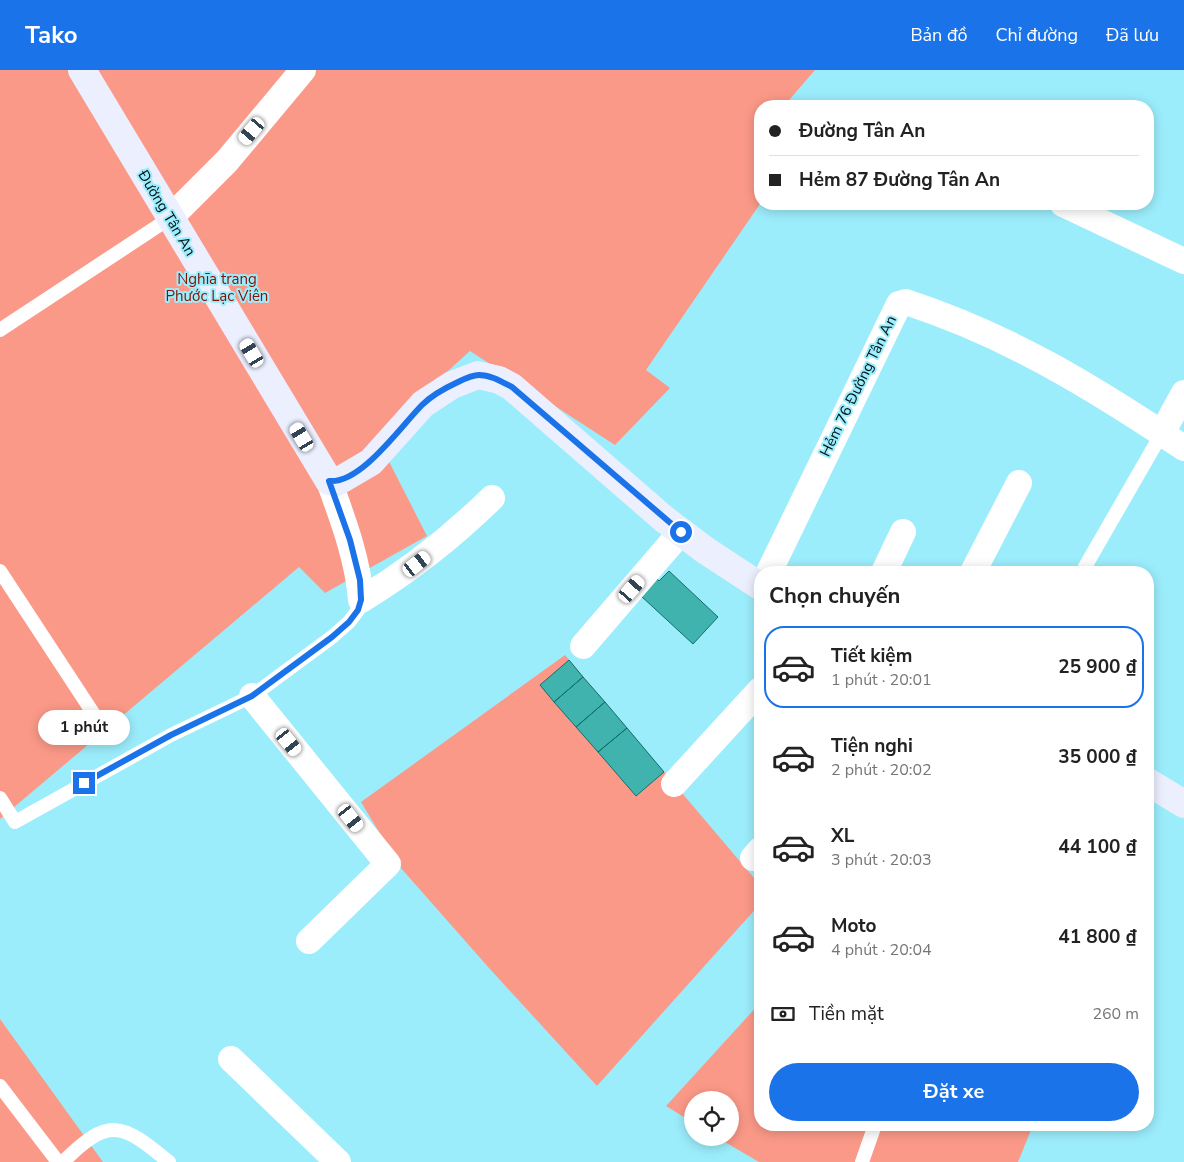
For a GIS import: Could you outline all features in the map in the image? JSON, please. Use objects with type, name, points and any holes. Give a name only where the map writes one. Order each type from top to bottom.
[{"type":"street","name":"Đường Tân An","points":[[82,70],[329,481]]},
{"type":"street","points":[[170,218],[227,161],[303,70]]},
{"type":"street","points":[[1076,210],[1184,261]]},
{"type":"street","name":"Hẻm 76 Đường Tân An","points":[[771,566],[899,304],[906,302],[952,317],[1028,352],[1162,433]]},
{"type":"street","points":[[492,498],[430,554],[390,583],[361,600],[360,580],[350,540],[329,481],[338,482],[371,462],[423,404],[437,393],[478,374],[500,380],[512,387],[681,532],[754,582]]},
{"type":"street","points":[[1184,393],[1162,433],[1184,448]]},
{"type":"street","points":[[976,566],[1019,483]]},
{"type":"street","points":[[583,646],[681,532]]},
{"type":"street","points":[[887,566],[903,532]]},
{"type":"street","points":[[252,696],[388,864],[309,940]]},
{"type":"street","points":[[674,784],[754,697]]},
{"type":"street","points":[[1154,786],[1184,804]]},
{"type":"street","points":[[231,1059],[338,1162]]},
{"type":"lane","points":[[0,330],[170,218]]},
{"type":"lane","points":[[1085,566],[1162,433]]},
{"type":"lane","points":[[0,571],[97,719]]},
{"type":"lane","points":[[0,798],[15,822],[171,735],[252,696],[332,637],[349,622],[358,610],[361,600]]},
{"type":"lane","points":[[0,1086],[58,1162]]},
{"type":"lane","points":[[63,1162],[78,1147],[99,1132],[122,1129],[144,1141],[169,1162]]},
{"type":"lane","points":[[862,1162],[873,1131]]},
{"type":"green space","name":"Nghĩa trang Phước Lạc Viên","points":[[0,70],[815,70],[789,100],[754,100],[754,210],[756,210],[646,370],[670,388],[615,445],[470,351],[376,436],[427,536],[325,593],[299,567],[0,819]]},
{"type":"green space","points":[[565,655],[754,878],[754,911],[597,1086],[400,867],[361,802]]},
{"type":"green space","points":[[754,1010],[754,1131],[1031,1131],[1018,1162],[759,1162],[732,1146],[739,1146],[739,1091],[684,1091],[684,1117],[666,1106]]},
{"type":"green space","points":[[0,1019],[103,1162],[0,1162]]},
{"type":"building","points":[[669,571],[718,617],[693,644],[641,596],[657,579],[659,581]]},
{"type":"building","points":[[569,660],[583,677],[554,702],[540,685]]},
{"type":"building","points":[[583,677],[605,702],[576,727],[554,702]]},
{"type":"building","points":[[605,702],[627,728],[598,752],[576,727]]},
{"type":"building","points":[[627,728],[664,772],[636,796],[598,752]]},
{"type":"route","points":[[84,783],[171,735],[252,696],[332,637],[349,622],[358,610],[361,600],[360,580],[350,540],[329,481],[338,482],[371,462],[423,404],[437,393],[465,379],[478,374],[500,380],[512,387],[681,532]]}]
